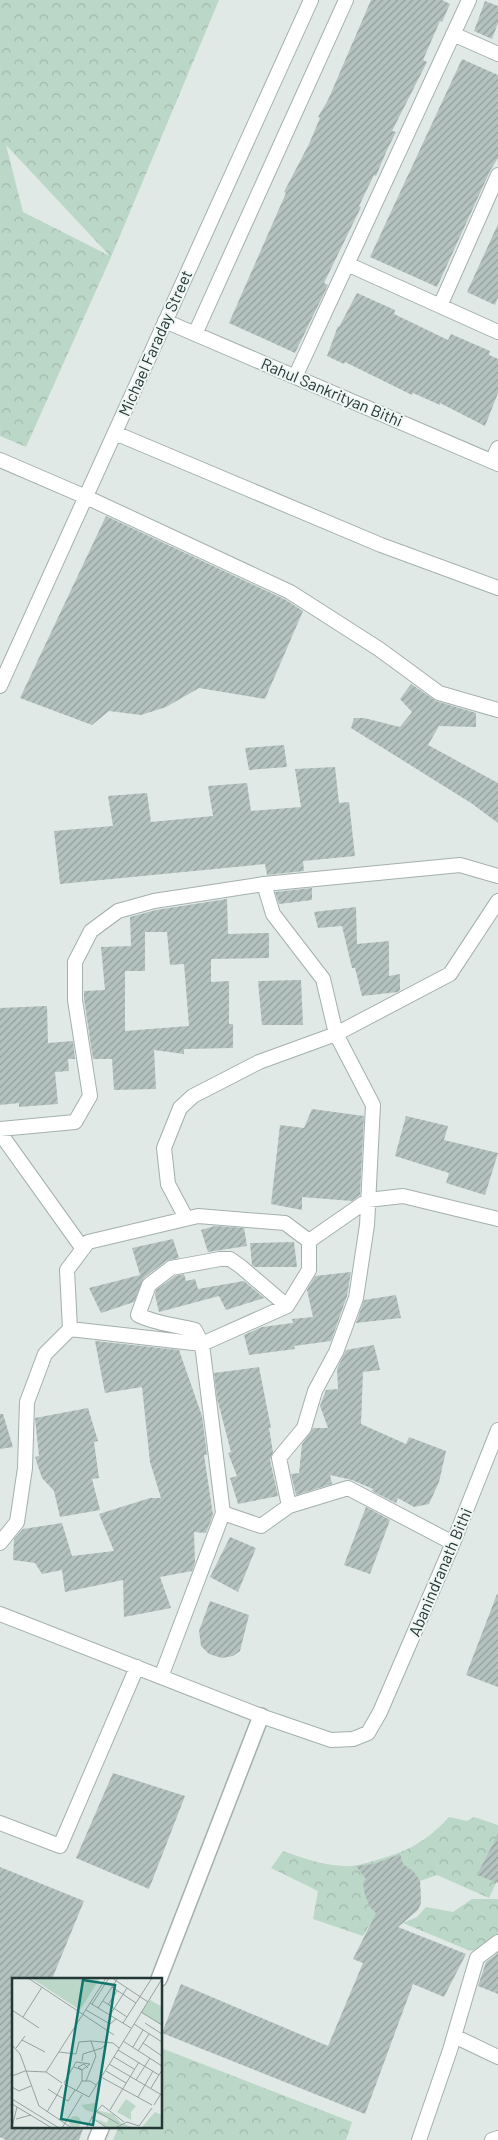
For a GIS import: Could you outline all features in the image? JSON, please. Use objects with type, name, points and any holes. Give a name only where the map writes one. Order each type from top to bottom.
[{"type":"street","name":"Michael Faraday Street","points":[[0,686],[311,0]]},
{"type":"street","points":[[195,334],[346,0]]},
{"type":"street","points":[[295,376],[469,0]]},
{"type":"street","points":[[453,34],[498,54]]},
{"type":"street","points":[[440,306],[498,175]]},
{"type":"street","points":[[347,264],[498,332]]},
{"type":"street","name":"Rahul Sankrityan Bithi","points":[[165,321],[495,463]]},
{"type":"street","points":[[114,433],[381,545],[498,588]]},
{"type":"street","points":[[495,463],[498,448]]},
{"type":"street","points":[[0,460],[86,497],[290,592],[379,649],[439,693],[498,710]]},
{"type":"street","points":[[0,1129],[75,1122],[90,1096],[75,1000],[75,962],[91,931],[118,911],[154,900],[264,884],[460,865],[498,876]]},
{"type":"street","points":[[264,884],[273,914],[323,979],[336,1034],[373,1105],[368,1200],[356,1298],[336,1352],[315,1391],[304,1428],[279,1458],[289,1506]]},
{"type":"street","points":[[186,1218],[168,1184],[164,1148],[180,1108],[193,1096],[259,1062],[336,1034],[450,974],[498,901]]},
{"type":"street","points":[[0,1133],[83,1249]]},
{"type":"street","points":[[309,1241],[368,1200],[403,1196],[498,1219]]},
{"type":"street","points":[[0,1543],[17,1522],[25,1468],[27,1402],[45,1354],[70,1329],[67,1270],[88,1242],[198,1216],[285,1223],[309,1241]]},
{"type":"street","points":[[70,1329],[202,1344],[286,1306],[309,1270],[309,1241]]},
{"type":"street","points":[[161,1676],[223,1513],[202,1344],[195,1330],[153,1322],[138,1315],[149,1285],[171,1268],[197,1262],[230,1259],[286,1306]]},
{"type":"street","name":"Abanindranath Bithi","points":[[0,1614],[261,1716],[331,1740],[353,1739],[368,1733],[380,1712],[453,1543],[498,1430]]},
{"type":"street","points":[[223,1513],[262,1526],[289,1506],[348,1488],[453,1543]]},
{"type":"street","points":[[0,1822],[60,1846],[137,1667]]},
{"type":"street","points":[[159,1978],[261,1716]]},
{"type":"street","points":[[419,2140],[454,2036],[477,1958],[498,1942]]},
{"type":"street","points":[[454,2036],[498,2057]]},
{"type":"street","points":[[96,2140],[101,2128]]},
{"type":"street","points":[[492,2140],[498,2138]]},
{"type":"green space","points":[[0,0],[219,0],[111,257],[26,447],[0,436]],"holes":[[[6,145],[110,256],[23,212]]]},
{"type":"green space","points":[[449,1817],[467,1821],[474,1817],[498,1825],[498,1879],[489,1898],[437,1875],[420,1881],[421,1903],[414,1913],[376,1914],[363,1936],[313,1919],[318,1891],[271,1868],[283,1851],[327,1864],[355,1866],[366,1863],[406,1850],[424,1840]]},
{"type":"green space","points":[[472,1899],[498,1899],[498,1953],[468,1950],[403,1923],[417,1917],[426,1907],[453,1912]]},
{"type":"green space","points":[[162,2048],[352,2122],[346,2140],[113,2140],[118,2128],[162,2128]]},
{"type":"building","points":[[371,0],[442,0],[450,4],[442,22],[440,21],[423,60],[427,62],[392,131],[396,132],[376,176],[374,175],[359,206],[361,207],[324,283],[328,285],[295,353],[229,323],[286,193],[284,192],[309,144],[320,118],[318,117],[328,100]]},
{"type":"building","points":[[485,1],[498,6],[498,23],[492,39],[474,31]]},
{"type":"building","points":[[462,59],[498,75],[498,158],[490,171],[437,287],[370,257]]},
{"type":"building","points":[[498,224],[498,297],[495,305],[467,292]]},
{"type":"building","points":[[357,293],[395,310],[394,314],[448,340],[451,334],[490,351],[489,355],[498,359],[498,393],[485,426],[440,403],[440,405],[413,393],[412,395],[345,362],[344,364],[327,356],[338,326]]},
{"type":"building","points":[[106,516],[286,600],[303,611],[265,699],[199,688],[166,707],[141,715],[109,711],[92,725],[20,698]]},
{"type":"building","points":[[411,684],[436,701],[476,713],[476,727],[439,726],[428,745],[498,783],[498,823],[471,803],[351,728],[354,718],[364,718],[400,727],[412,712],[400,699]]},
{"type":"building","points":[[284,745],[287,767],[249,770],[245,748]]},
{"type":"building","points":[[335,767],[339,803],[349,802],[355,856],[303,861],[304,871],[267,875],[265,864],[60,884],[54,831],[113,826],[108,796],[147,793],[151,822],[213,816],[208,786],[247,783],[251,811],[301,807],[295,769]]},
{"type":"building","points":[[312,888],[312,900],[279,904],[275,892]]},
{"type":"building","points":[[227,899],[228,934],[269,933],[269,958],[211,959],[211,982],[229,981],[229,1024],[233,1024],[233,1048],[184,1049],[184,1054],[154,1050],[156,1089],[114,1090],[112,1059],[93,1059],[84,991],[105,990],[101,947],[131,946],[130,917],[156,910]],"holes":[[[145,932],[167,932],[170,965],[184,964],[189,1026],[125,1031],[125,971],[145,971]]]},
{"type":"building","points":[[356,907],[357,944],[389,941],[389,976],[400,974],[400,990],[398,992],[362,996],[355,968],[352,968],[342,926],[318,928],[314,912]]},
{"type":"building","points":[[301,980],[303,1025],[262,1025],[258,981]]},
{"type":"building","points":[[47,1006],[48,1043],[73,1041],[75,1059],[68,1059],[69,1071],[55,1072],[58,1104],[19,1107],[19,1103],[0,1105],[0,1008]]},
{"type":"building","points":[[312,1109],[364,1116],[360,1195],[352,1201],[302,1197],[302,1210],[271,1204],[280,1125],[304,1128]]},
{"type":"building","points":[[406,1116],[448,1126],[444,1140],[498,1153],[485,1195],[446,1183],[449,1173],[395,1156]]},
{"type":"building","points":[[215,1226],[244,1228],[247,1246],[208,1252],[201,1230]]},
{"type":"building","points":[[173,1239],[179,1258],[166,1261],[144,1278],[134,1302],[101,1313],[89,1288],[140,1275],[132,1248]]},
{"type":"building","points":[[294,1242],[297,1267],[255,1267],[252,1265],[250,1243]]},
{"type":"building","points":[[351,1272],[347,1296],[331,1341],[294,1346],[295,1349],[249,1355],[244,1335],[262,1327],[293,1323],[292,1319],[313,1317],[307,1290],[315,1276]]},
{"type":"building","points":[[184,1274],[186,1281],[195,1279],[198,1289],[244,1281],[264,1298],[226,1310],[219,1296],[159,1312],[155,1295],[156,1290],[175,1276]]},
{"type":"building","points":[[396,1295],[401,1318],[356,1323],[364,1300]]},
{"type":"building","points":[[95,1341],[179,1350],[202,1416],[207,1455],[204,1455],[213,1515],[206,1533],[194,1532],[195,1563],[192,1571],[160,1577],[171,1608],[124,1617],[123,1580],[65,1592],[62,1570],[42,1574],[35,1563],[13,1560],[14,1539],[23,1529],[62,1523],[72,1556],[114,1551],[99,1514],[150,1498],[161,1498],[150,1462],[142,1387],[105,1393]]},
{"type":"building","points":[[374,1345],[380,1370],[363,1372],[361,1424],[406,1444],[409,1437],[446,1451],[439,1482],[429,1504],[414,1507],[398,1498],[396,1503],[372,1491],[373,1489],[352,1480],[330,1475],[332,1484],[296,1495],[291,1474],[299,1473],[302,1444],[313,1428],[328,1428],[320,1406],[326,1390],[338,1389],[337,1369],[346,1350]]},
{"type":"building","points":[[259,1367],[271,1428],[269,1428],[273,1452],[270,1460],[278,1496],[238,1504],[230,1478],[237,1476],[228,1453],[231,1452],[217,1398],[214,1373]]},
{"type":"building","points":[[88,1408],[98,1441],[94,1442],[99,1478],[92,1479],[100,1510],[60,1517],[54,1491],[42,1478],[35,1457],[39,1456],[35,1418]]},
{"type":"building","points":[[0,1414],[3,1414],[13,1447],[0,1449]]},
{"type":"building","points":[[366,1507],[390,1520],[370,1574],[344,1565]]},
{"type":"building","points":[[230,1537],[256,1548],[238,1592],[210,1577]]},
{"type":"building","points":[[498,1595],[498,1687],[466,1675]]},
{"type":"building","points":[[210,1601],[249,1615],[240,1651],[233,1656],[222,1658],[209,1654],[201,1646],[199,1631]]},
{"type":"building","points":[[113,1773],[185,1796],[149,1889],[76,1858]]},
{"type":"building","points":[[498,1834],[498,1883],[477,1875]]},
{"type":"building","points":[[400,1854],[403,1864],[414,1872],[420,1881],[421,1903],[418,1910],[398,1927],[466,1954],[444,1997],[413,1984],[365,2114],[162,2033],[181,1984],[328,2046],[363,1963],[353,1959],[376,1913],[370,1907],[365,1895],[363,1883],[366,1879],[356,1866],[374,1864]]},
{"type":"building","points":[[0,1867],[84,1901],[52,1978],[12,1978],[12,2128],[83,2128],[79,2140],[6,2140],[0,2137]]},
{"type":"building","points":[[498,1953],[498,1994],[478,1986],[486,1962]]}]
